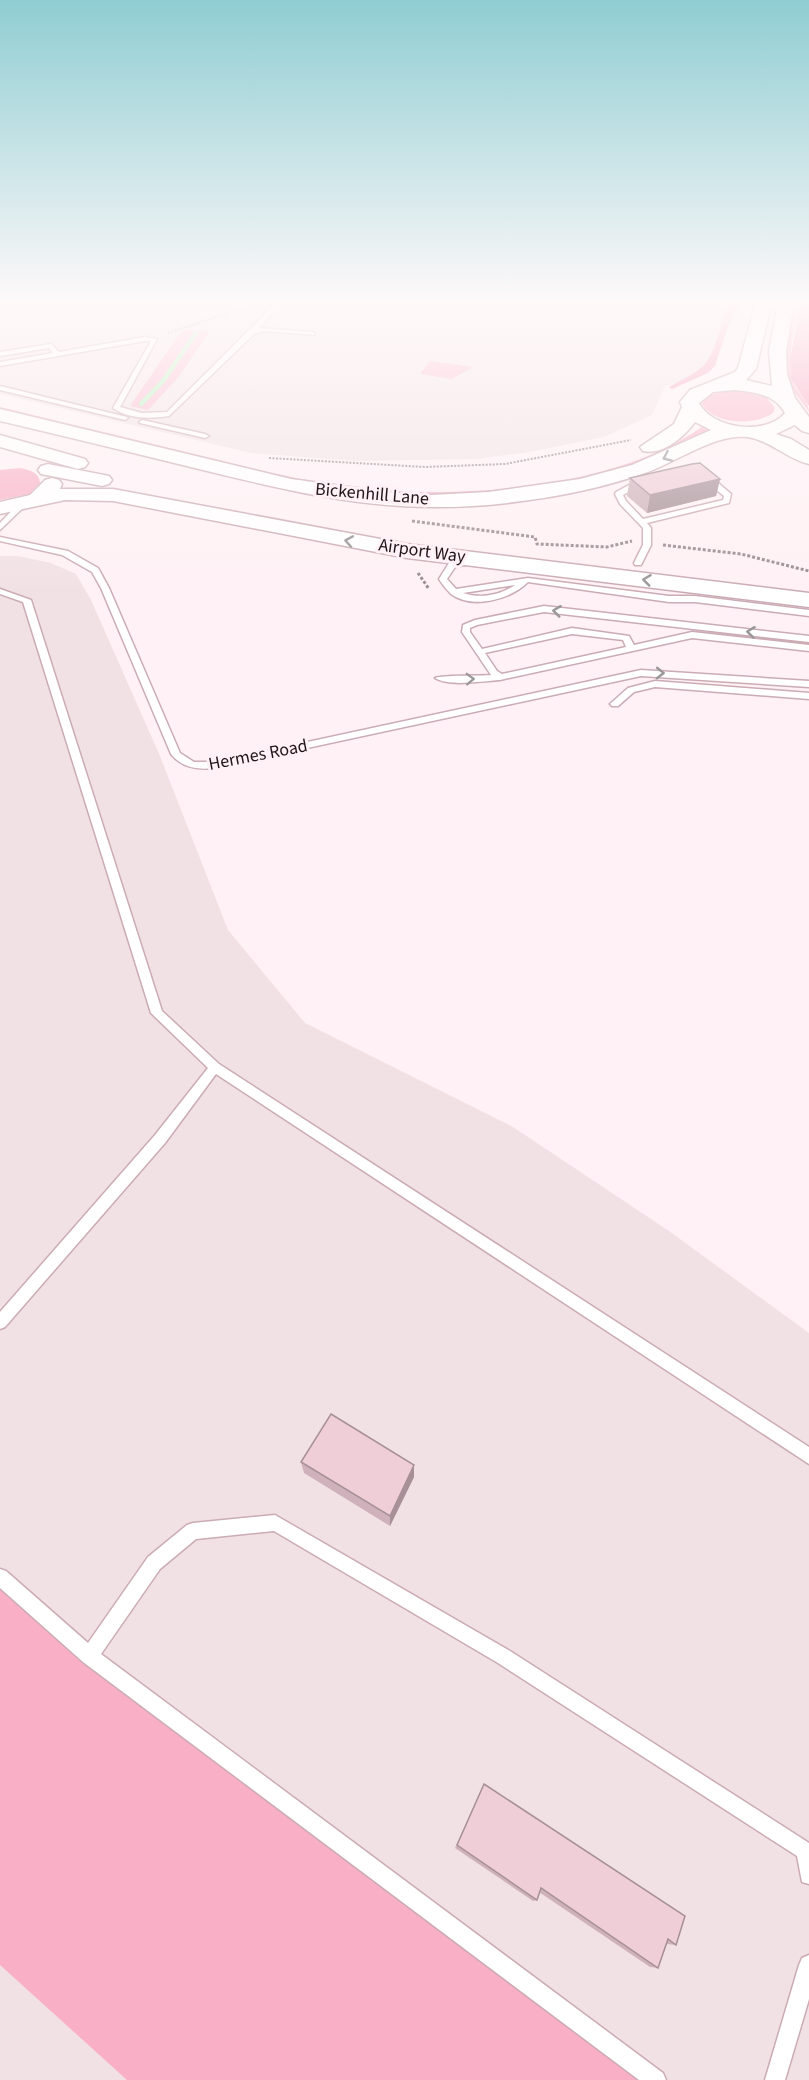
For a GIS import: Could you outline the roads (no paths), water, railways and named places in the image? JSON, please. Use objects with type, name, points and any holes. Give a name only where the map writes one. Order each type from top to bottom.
[{"type":"main road","name":"Bickenhill Lane","points":[[0,404],[290,473],[391,488],[434,488],[507,485],[581,473],[658,443],[688,420],[690,399]]},
{"type":"main road","points":[[782,399],[809,427]]},
{"type":"main road","points":[[787,399],[790,406]]},
{"type":"main road","name":"Bickenhill Lane","points":[[0,415],[291,485],[386,498],[431,501],[488,498],[581,485],[639,469],[716,435],[776,428],[792,419],[790,406]]},
{"type":"main road","points":[[690,409],[694,415],[714,425],[745,431],[784,443],[809,458]]},
{"type":"main road","points":[[0,441],[118,474]]},
{"type":"main road","name":"Airport Way","points":[[6,456],[48,470],[423,538],[809,582]]},
{"type":"main road","points":[[30,501],[51,488],[53,478],[48,470]]},
{"type":"main road","points":[[138,480],[177,494]]},
{"type":"main road","name":"Airport Way","points":[[0,508],[66,494],[113,495],[407,551],[809,600]]},
{"type":"lane","points":[[47,399],[205,436]]},
{"type":"lane","points":[[119,399],[116,408],[128,414],[154,417],[169,414],[184,399]]},
{"type":"lane","points":[[642,522],[726,501],[728,495],[706,477],[695,475]]},
{"type":"lane","points":[[638,563],[647,543],[647,528],[623,502],[619,494],[632,487],[653,483]]},
{"type":"lane","points":[[0,528],[30,501]]},
{"type":"lane","name":"Hermes Road","points":[[0,539],[65,553],[94,570],[105,588],[176,754],[186,763],[194,766],[215,765],[641,673],[809,684]]},
{"type":"lane","points":[[478,559],[452,566],[443,579],[454,592],[466,598],[485,599],[508,592],[528,580]]},
{"type":"lane","points":[[454,592],[528,580],[669,599],[695,599],[809,613]]},
{"type":"lane","points":[[0,591],[27,600],[156,1013],[215,1067],[809,1456]]},
{"type":"lane","points":[[500,677],[494,673],[466,632],[466,627],[475,623],[544,609],[809,648]]},
{"type":"lane","points":[[480,652],[572,630],[626,638],[631,648]]},
{"type":"lane","points":[[440,678],[469,680],[500,677],[631,648],[692,630],[809,639]]},
{"type":"lane","points":[[615,704],[631,690],[655,684],[809,696]]},
{"type":"lane","points":[[0,1322],[160,1139],[215,1067]]},
{"type":"lane","points":[[89,1656],[154,1563],[193,1531],[275,1523],[504,1657],[805,1851],[809,1875]]},
{"type":"lane","points":[[0,1577],[89,1656],[656,2080]]},
{"type":"lane","points":[[775,2080],[809,1965]]},
{"type":"waterway","points":[[141,404],[146,399]]}]
